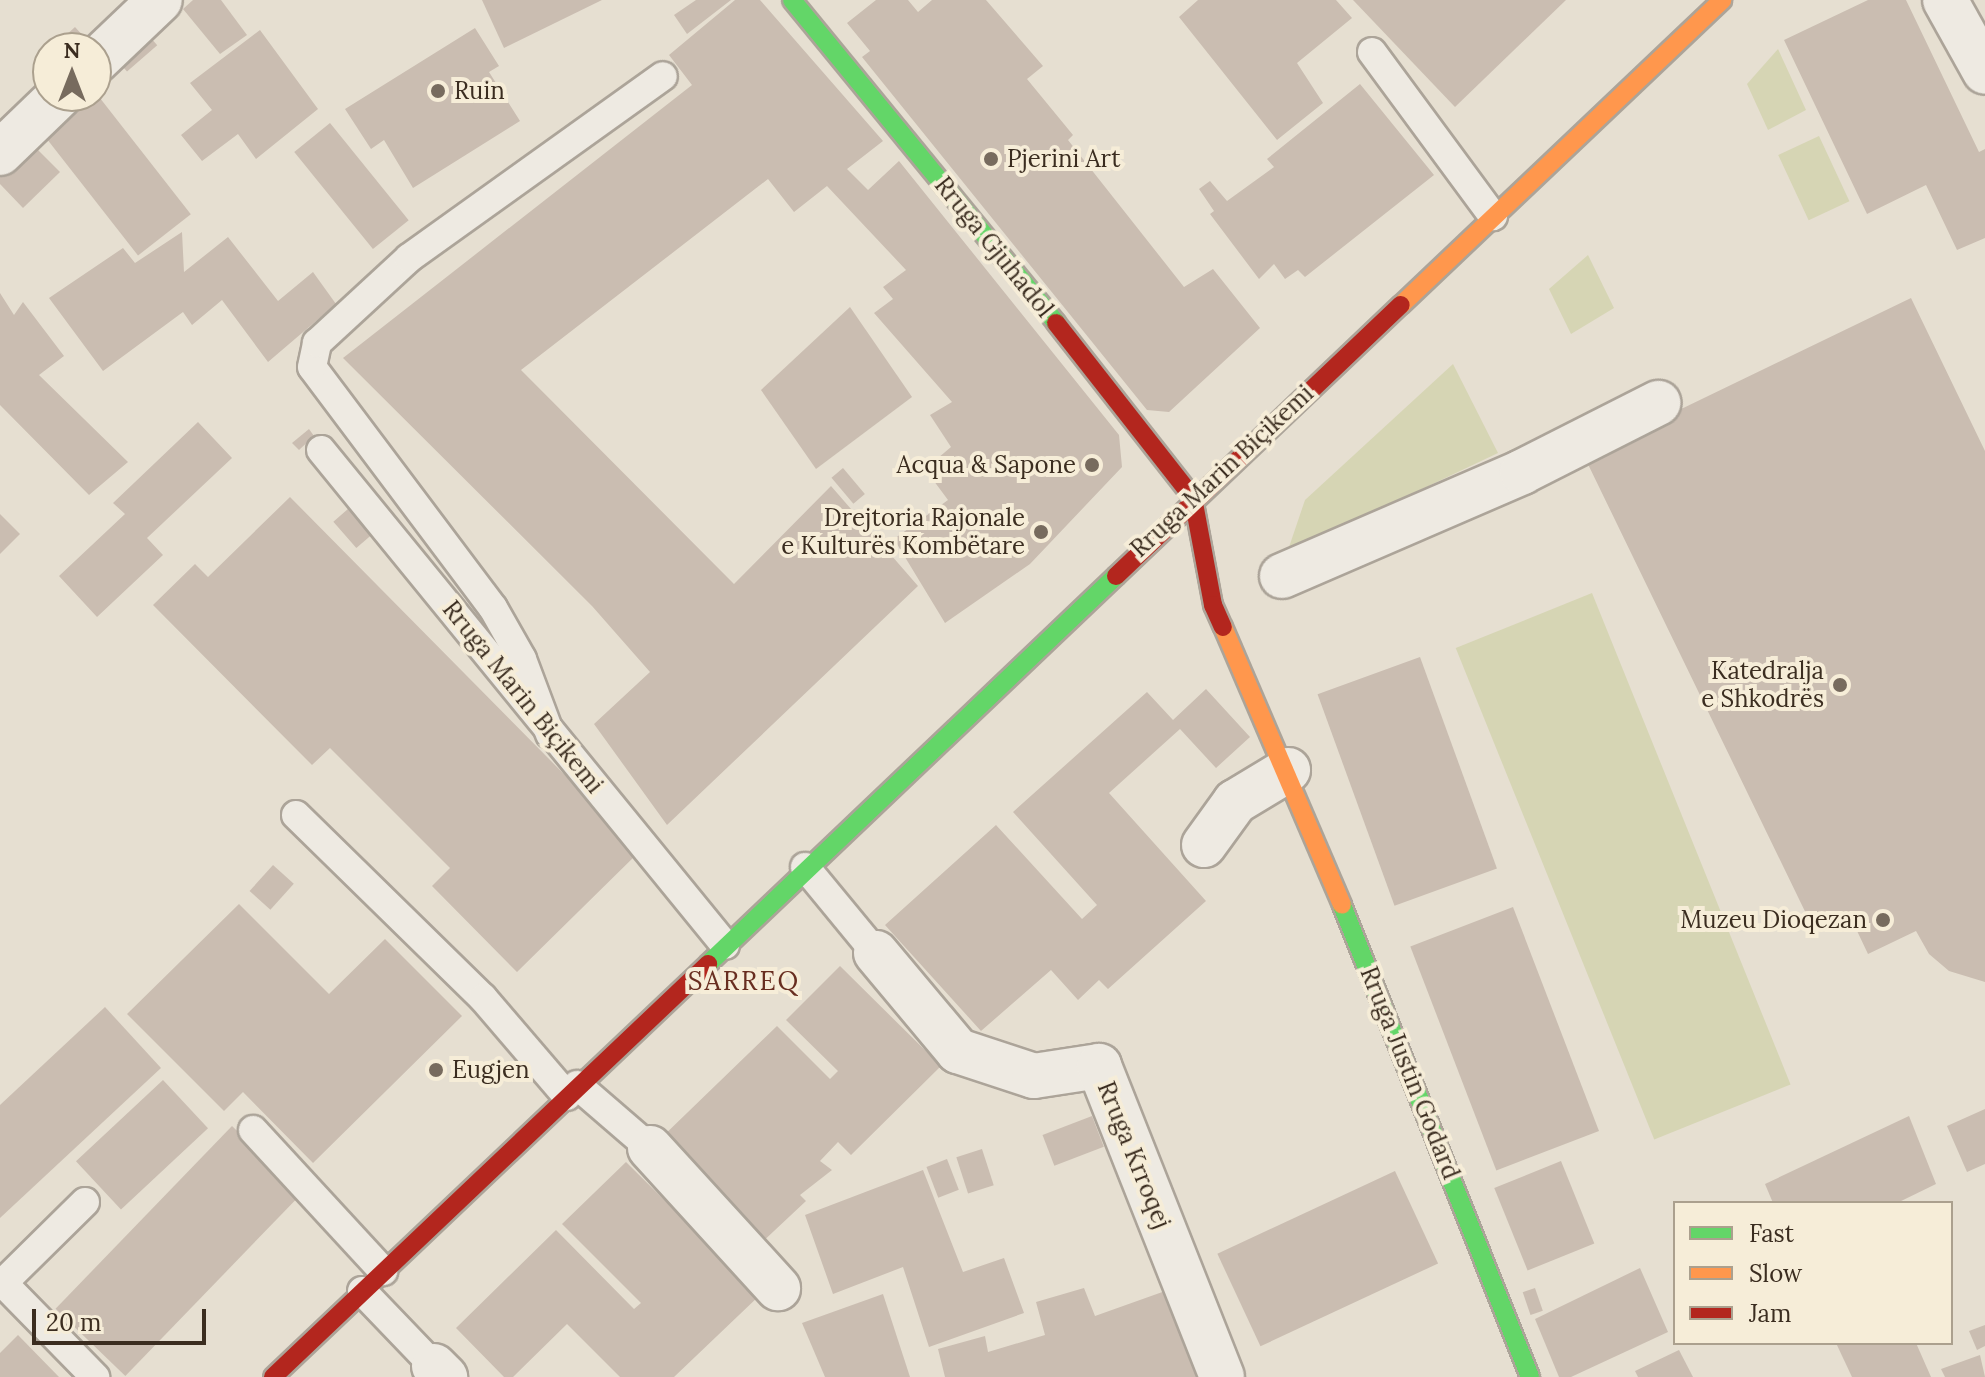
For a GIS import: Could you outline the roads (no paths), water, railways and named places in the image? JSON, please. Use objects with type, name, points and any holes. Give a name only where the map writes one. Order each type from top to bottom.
[{"type":"main road","name":"Rruga Gjuhadol","points":[[792,0],[1155,444],[1193,498]]},
{"type":"main road","name":"Rruga Marin Biçikemi","points":[[273,1377],[1193,498],[1722,0]]},
{"type":"main road","name":"Rruga Justin Godard","points":[[1193,498],[1213,605],[1288,770],[1530,1377]]},
{"type":"street","points":[[112,46],[160,0]]},
{"type":"street","points":[[1945,0],[1985,72]]},
{"type":"street","points":[[0,153],[42,112]]},
{"type":"street","points":[[1282,576],[1522,472],[1658,403]]},
{"type":"street","points":[[1204,845],[1235,802],[1288,770]]},
{"type":"street","name":"Rruga Krroqej","points":[[876,953],[958,1051],[1034,1076],[1099,1066],[1222,1377]]},
{"type":"street","points":[[650,1148],[778,1288]]},
{"type":"lane","points":[[1372,52],[1493,216]]},
{"type":"lane","points":[[550,734],[522,659],[493,608],[312,367],[317,343],[409,258],[663,76]]},
{"type":"lane","name":"Rruga Marin Biçikemi","points":[[321,450],[725,945]]},
{"type":"lane","points":[[296,815],[483,998],[572,1091],[650,1148]]},
{"type":"lane","name":"Rruga Krroqej","points":[[805,867],[876,953]]},
{"type":"lane","points":[[253,1130],[383,1271]]},
{"type":"lane","points":[[85,1202],[3,1283],[95,1377]]},
{"type":"lane","points":[[362,1291],[439,1372]]},
{"type":"place","name":"Ruin","points":[[438,91]]},
{"type":"place","name":"Pjerini Art","points":[[991,159]]},
{"type":"place","name":"Acqua & Sapone","points":[[1092,465]]},
{"type":"place","name":"Drejtoria Rajonale e Kulturës Kombëtare","points":[[1041,532]]},
{"type":"place","name":"Katedralja e Shkodrës","points":[[1840,685]]},
{"type":"place","name":"Muzeu Dioqezan","points":[[1883,920]]},
{"type":"place","name":"Eugjen","points":[[436,1070]]},
{"type":"district","name":"SARREQ","points":[[744,981]]}]
